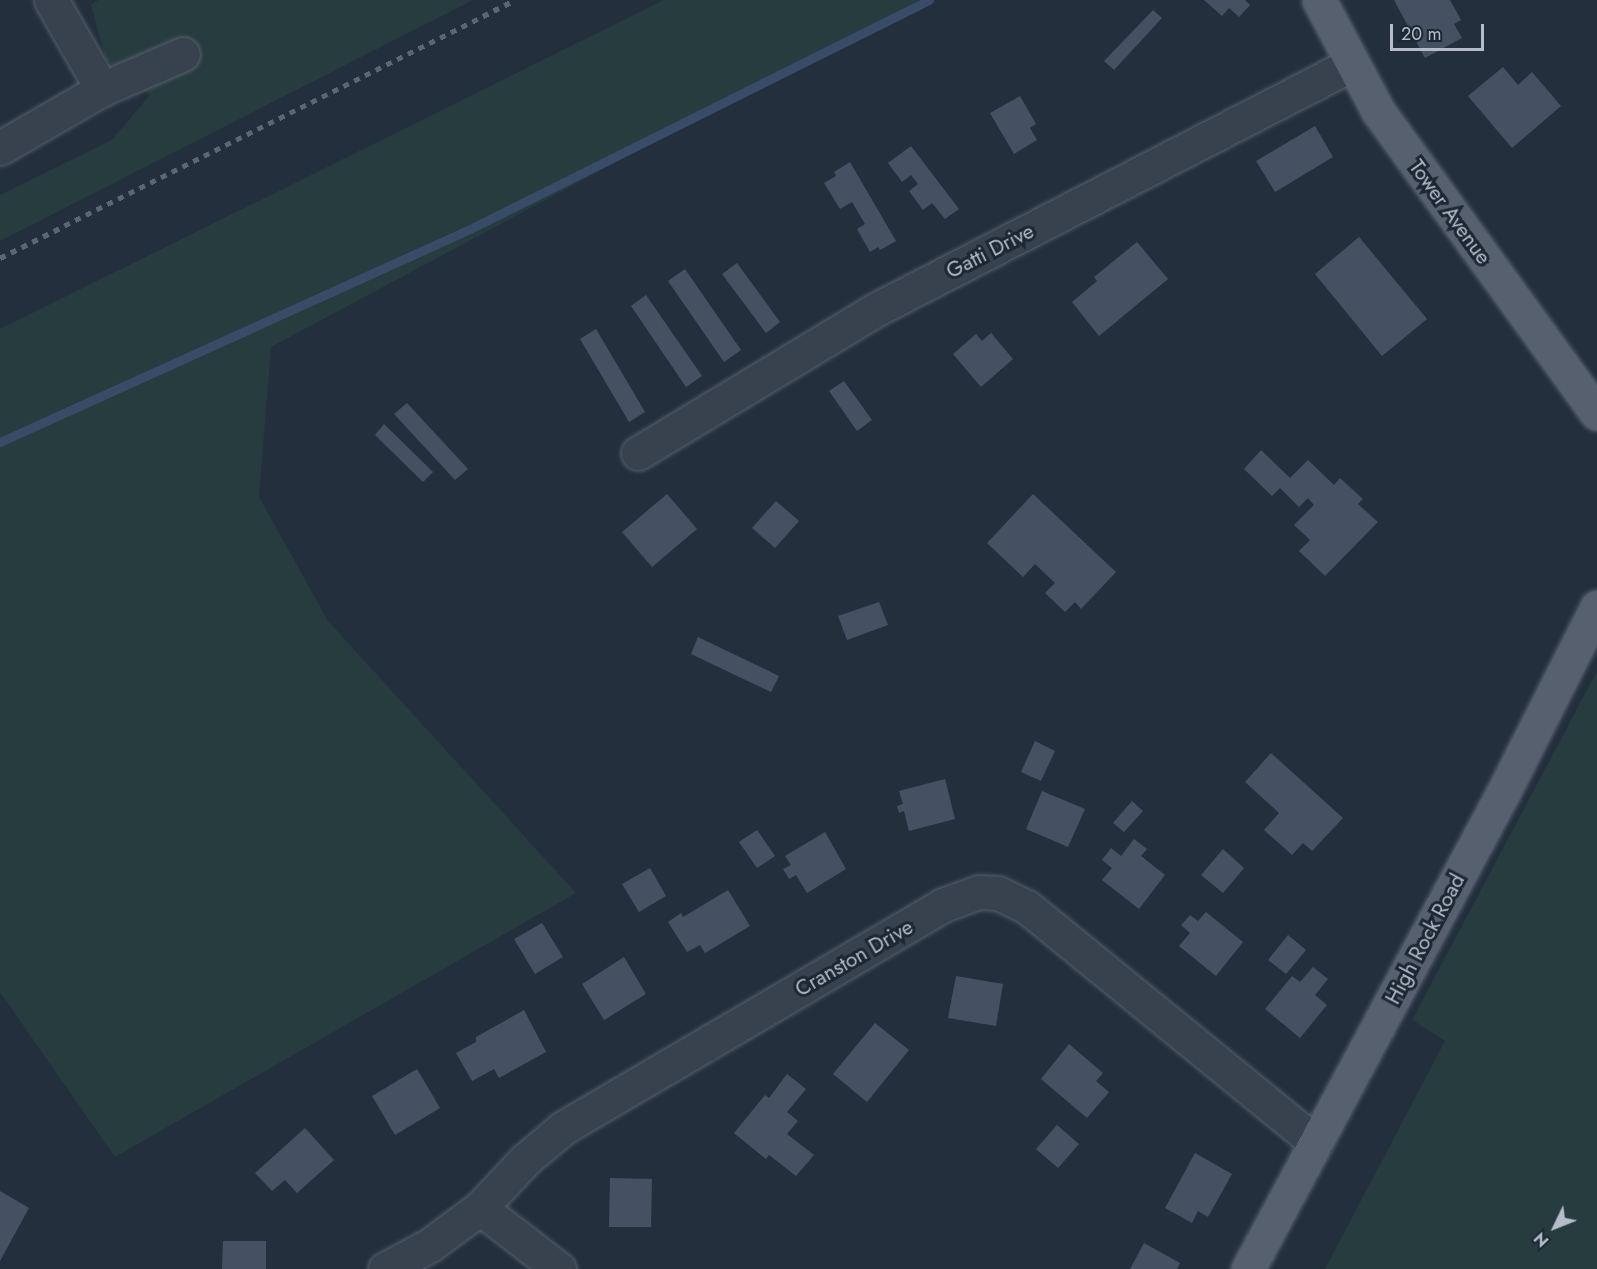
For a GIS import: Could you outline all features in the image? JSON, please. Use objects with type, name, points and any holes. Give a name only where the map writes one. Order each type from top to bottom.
[{"type":"main road","name":"Tower Avenue","points":[[1319,0],[1378,111],[1597,413]]},
{"type":"main road","name":"High Rock Road","points":[[1248,1269],[1503,791],[1597,607]]},
{"type":"street","points":[[51,0],[102,89]]},
{"type":"street","points":[[0,148],[102,89],[183,54]]},
{"type":"street","name":"Gatti Drive","points":[[638,453],[877,309],[1352,64]]},
{"type":"street","name":"Cranston Drive","points":[[385,1269],[430,1245],[480,1208],[525,1160],[563,1128],[943,905],[979,892],[998,893],[1027,907],[1316,1143]]},
{"type":"street","points":[[480,1208],[559,1269]]},
{"type":"green space","points":[[98,0],[473,0],[0,241],[0,195],[112,140],[150,95],[106,60],[91,5]]},
{"type":"green space","points":[[664,0],[919,0],[271,347],[259,497],[328,621],[576,893],[115,1157],[0,992],[0,329]]},
{"type":"green space","points":[[1597,671],[1597,1269],[1325,1269],[1445,1041],[1412,1020]]},
{"type":"building","points":[[1204,0],[1245,0],[1250,5],[1239,17],[1229,8],[1222,16]]},
{"type":"building","points":[[1394,0],[1450,0],[1461,20],[1454,24],[1462,38],[1425,58]]},
{"type":"building","points":[[1153,10],[1162,18],[1114,70],[1104,61]]},
{"type":"building","points":[[1503,67],[1518,85],[1532,72],[1561,106],[1512,148],[1468,96]]},
{"type":"building","points":[[1020,96],[1036,124],[1030,128],[1037,140],[1014,154],[990,113]]},
{"type":"building","points":[[1315,126],[1333,157],[1275,192],[1256,161]]},
{"type":"building","points":[[911,146],[959,209],[945,219],[932,203],[923,210],[909,191],[918,184],[911,175],[902,182],[888,163]]},
{"type":"building","points":[[850,162],[896,241],[880,250],[878,247],[870,252],[857,229],[865,224],[852,202],[840,209],[824,183],[836,176],[834,172]]},
{"type":"building","points":[[1359,237],[1427,319],[1382,356],[1315,274]]},
{"type":"building","points":[[1137,242],[1168,279],[1099,336],[1072,302],[1097,281],[1094,277]]},
{"type":"building","points":[[737,263],[780,322],[766,333],[722,274]]},
{"type":"building","points":[[685,269],[741,350],[724,362],[668,281]]},
{"type":"building","points":[[646,295],[702,376],[686,387],[631,306]]},
{"type":"building","points":[[596,329],[645,412],[629,422],[580,339]]},
{"type":"building","points":[[991,333],[1013,359],[981,387],[953,354],[976,334],[982,341]]},
{"type":"building","points":[[844,381],[872,420],[857,431],[829,391]]},
{"type":"building","points":[[407,403],[468,469],[455,480],[394,414]]},
{"type":"building","points":[[384,424],[433,472],[423,482],[375,435]]},
{"type":"building","points":[[1261,450],[1290,478],[1308,460],[1334,485],[1340,478],[1363,499],[1358,504],[1378,522],[1325,576],[1299,551],[1310,540],[1294,525],[1314,505],[1308,498],[1299,507],[1280,488],[1272,496],[1244,469]]},
{"type":"building","points":[[667,494],[697,529],[652,567],[622,532]]},
{"type":"building","points":[[1033,494],[1116,572],[1081,609],[1075,602],[1065,612],[1045,593],[1055,583],[1035,564],[1023,577],[987,543]]},
{"type":"building","points":[[776,501],[799,521],[775,548],[752,528]]},
{"type":"building","points":[[879,602],[888,625],[847,640],[838,616]]},
{"type":"building","points":[[698,637],[779,676],[771,692],[691,654]]},
{"type":"building","points":[[1035,741],[1055,751],[1041,781],[1021,772]]},
{"type":"building","points":[[1271,753],[1343,818],[1312,851],[1303,843],[1292,855],[1264,830],[1279,813],[1245,782]]},
{"type":"building","points":[[945,779],[955,819],[909,831],[904,811],[899,813],[897,806],[903,804],[899,791]]},
{"type":"building","points":[[1042,791],[1085,809],[1068,847],[1026,829]]},
{"type":"building","points":[[1132,801],[1143,811],[1124,832],[1113,823]]},
{"type":"building","points":[[757,830],[775,856],[757,868],[739,842]]},
{"type":"building","points":[[825,832],[846,869],[807,893],[796,875],[789,879],[783,869],[791,865],[785,856]]},
{"type":"building","points":[[1134,839],[1147,849],[1141,856],[1165,875],[1139,909],[1102,880],[1112,868],[1102,860],[1111,848],[1121,856]]},
{"type":"building","points":[[1223,849],[1244,868],[1223,893],[1201,875]]},
{"type":"building","points":[[650,868],[666,896],[639,912],[622,884]]},
{"type":"building","points":[[728,890],[750,926],[705,953],[700,945],[687,952],[668,922],[681,913],[683,917]]},
{"type":"building","points":[[1206,912],[1243,942],[1216,976],[1179,946],[1190,933],[1181,925],[1190,915],[1198,921]]},
{"type":"building","points":[[542,923],[563,957],[535,974],[514,939]]},
{"type":"building","points":[[1288,935],[1306,950],[1286,974],[1268,960]]},
{"type":"building","points":[[624,957],[646,994],[604,1020],[582,984]]},
{"type":"building","points":[[1313,967],[1328,979],[1315,995],[1327,1005],[1300,1038],[1265,1009],[1292,976],[1300,982]]},
{"type":"building","points":[[956,976],[1003,984],[996,1026],[948,1018]]},
{"type":"building","points":[[524,1010],[546,1052],[499,1078],[494,1069],[472,1081],[456,1053],[476,1042],[476,1037]]},
{"type":"building","points":[[875,1023],[909,1050],[867,1102],[833,1074]]},
{"type":"building","points":[[1069,1044],[1103,1073],[1096,1081],[1109,1092],[1087,1118],[1041,1079]]},
{"type":"building","points":[[417,1069],[440,1108],[395,1135],[372,1096]]},
{"type":"building","points":[[787,1074],[806,1089],[787,1112],[798,1121],[787,1134],[814,1155],[796,1176],[769,1155],[766,1159],[734,1133],[765,1095],[769,1098]]},
{"type":"building","points":[[1057,1125],[1079,1144],[1058,1168],[1036,1149]]},
{"type":"building","points":[[305,1128],[334,1160],[297,1193],[285,1180],[272,1191],[255,1173]]},
{"type":"building","points":[[1195,1153],[1232,1174],[1208,1217],[1198,1211],[1192,1223],[1165,1208]]},
{"type":"building","points":[[610,1178],[652,1179],[651,1227],[609,1227]]},
{"type":"building","points":[[0,1191],[29,1208],[0,1261]]},
{"type":"building","points":[[223,1241],[266,1241],[266,1269],[222,1269]]},
{"type":"building","points":[[1144,1243],[1180,1263],[1177,1269],[1130,1269]]},
{"type":"waterway","points":[[0,442],[470,229],[929,0]]},
{"type":"railway","points":[[0,258],[515,0]]}]
